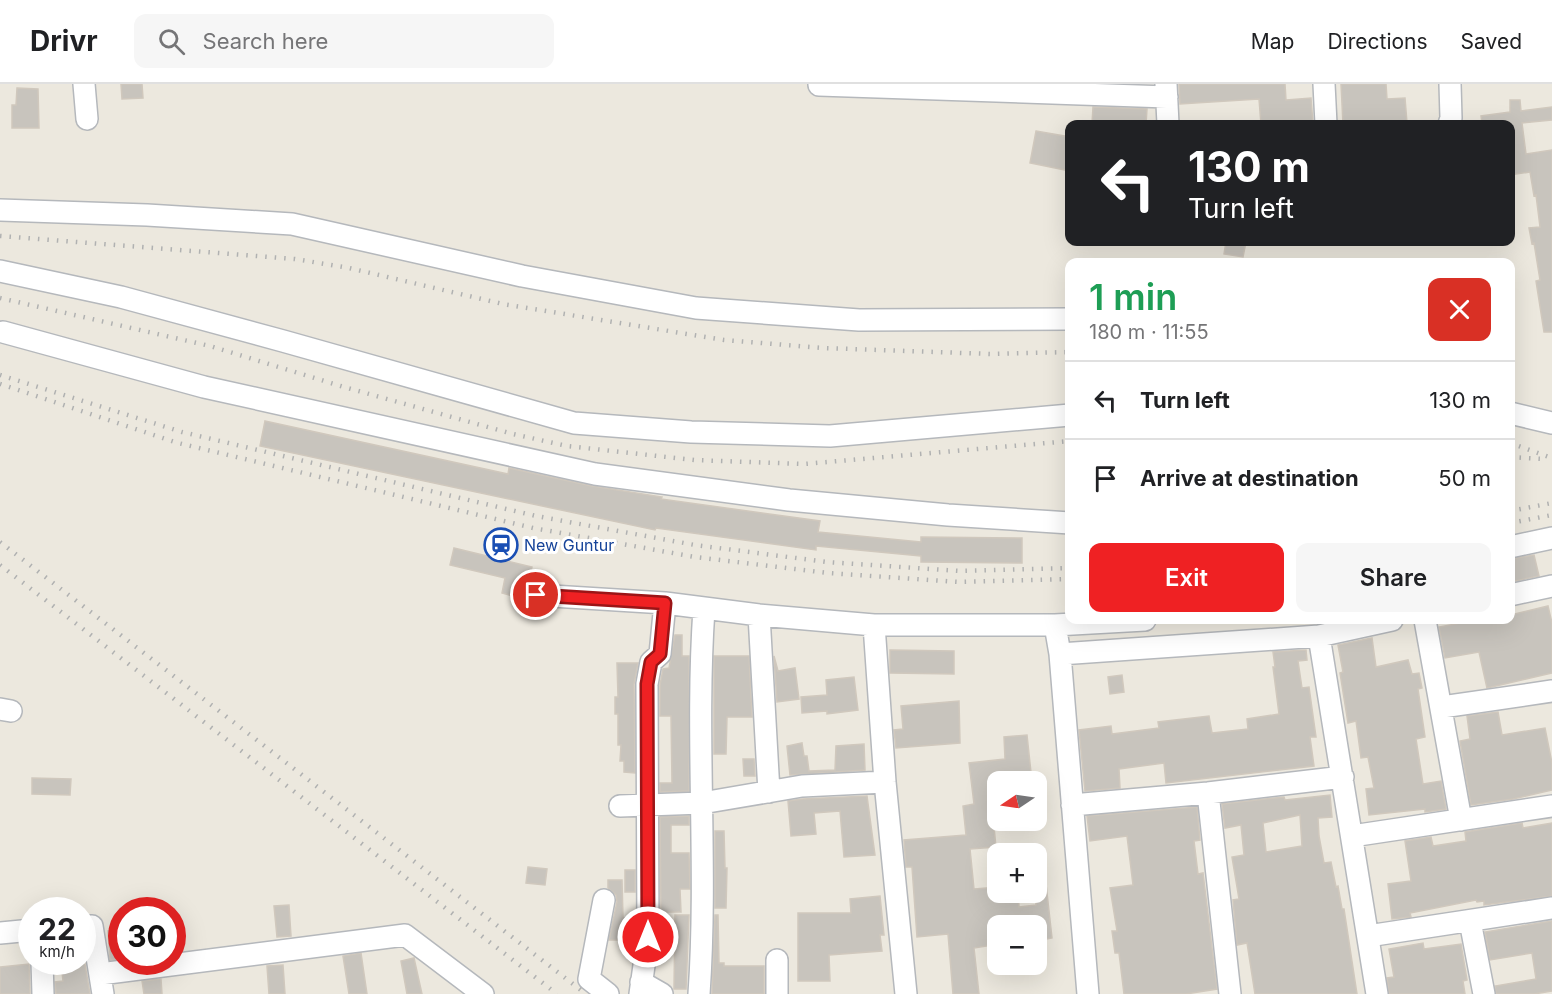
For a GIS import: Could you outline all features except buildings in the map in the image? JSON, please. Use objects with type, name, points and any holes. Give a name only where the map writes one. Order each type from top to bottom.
[{"type":"street","points":[[84,84],[87,119]]},
{"type":"street","points":[[1324,84],[1326,120]]},
{"type":"street","points":[[1450,84],[1450,120]]},
{"type":"street","points":[[819,85],[1167,91],[1168,120]]},
{"type":"street","points":[[0,210],[147,215],[292,224],[522,276],[696,308],[859,320],[1065,320]]},
{"type":"street","points":[[0,271],[132,300],[574,423],[691,432],[830,436],[1065,415]]},
{"type":"street","points":[[3,332],[204,387],[595,474],[789,500],[948,515],[1065,523]]},
{"type":"street","points":[[1515,414],[1552,423]]},
{"type":"street","points":[[1515,546],[1552,538]]},
{"type":"street","points":[[1515,594],[1552,586]]},
{"type":"street","points":[[536,595],[665,603],[759,615],[874,625],[1073,624]]},
{"type":"street","points":[[662,994],[640,988],[648,937],[647,684],[651,662],[660,654],[665,603]]},
{"type":"street","points":[[699,994],[703,940],[701,658],[704,609]]},
{"type":"street","points":[[759,615],[769,792]]},
{"type":"street","points":[[1060,654],[1319,636],[1374,624]]},
{"type":"street","points":[[1426,624],[1461,820]]},
{"type":"street","points":[[874,625],[885,782],[906,994]]},
{"type":"street","points":[[1055,625],[1060,654],[1088,994]]},
{"type":"street","points":[[1319,636],[1377,994]]},
{"type":"street","points":[[1442,707],[1551,698]]},
{"type":"street","points":[[1072,805],[1208,793],[1343,777]]},
{"type":"street","points":[[620,806],[702,803],[802,786],[885,782]]},
{"type":"street","points":[[1208,793],[1230,994]]},
{"type":"street","points":[[1352,836],[1552,806]]},
{"type":"street","points":[[604,900],[589,979],[608,994]]},
{"type":"street","points":[[1368,936],[1552,908]]},
{"type":"street","points":[[1470,921],[1484,994]]},
{"type":"street","points":[[0,933],[18,931]]},
{"type":"street","points":[[96,952],[101,984],[405,935],[483,994]]},
{"type":"street","points":[[777,960],[777,994]]},
{"type":"street","points":[[42,975],[43,994]]},
{"type":"railway","points":[[0,236],[295,259],[349,268],[503,304],[724,340],[823,348],[991,354],[1065,352]]},
{"type":"railway","points":[[0,298],[210,346],[344,387],[513,434],[567,446],[694,460],[804,464],[1065,441]]},
{"type":"railway","points":[[0,375],[182,432],[536,516],[695,545],[827,562],[960,571],[1065,568]]},
{"type":"railway","points":[[0,384],[178,443],[533,528],[695,557],[828,573],[959,582],[1065,579]]},
{"type":"railway","points":[[1515,445],[1552,458]]},
{"type":"railway","points":[[1515,457],[1543,459]]},
{"type":"railway","points":[[1515,510],[1552,503]]},
{"type":"railway","points":[[1515,522],[1552,515]]},
{"type":"railway","points":[[0,542],[586,994]]},
{"type":"railway","points":[[0,565],[557,994]]},
{"type":"place","name":"New Guntur","points":[[501,545]]},
{"type":"route","points":[[536,595],[665,603],[660,654],[651,662],[647,684],[648,937]]}]
